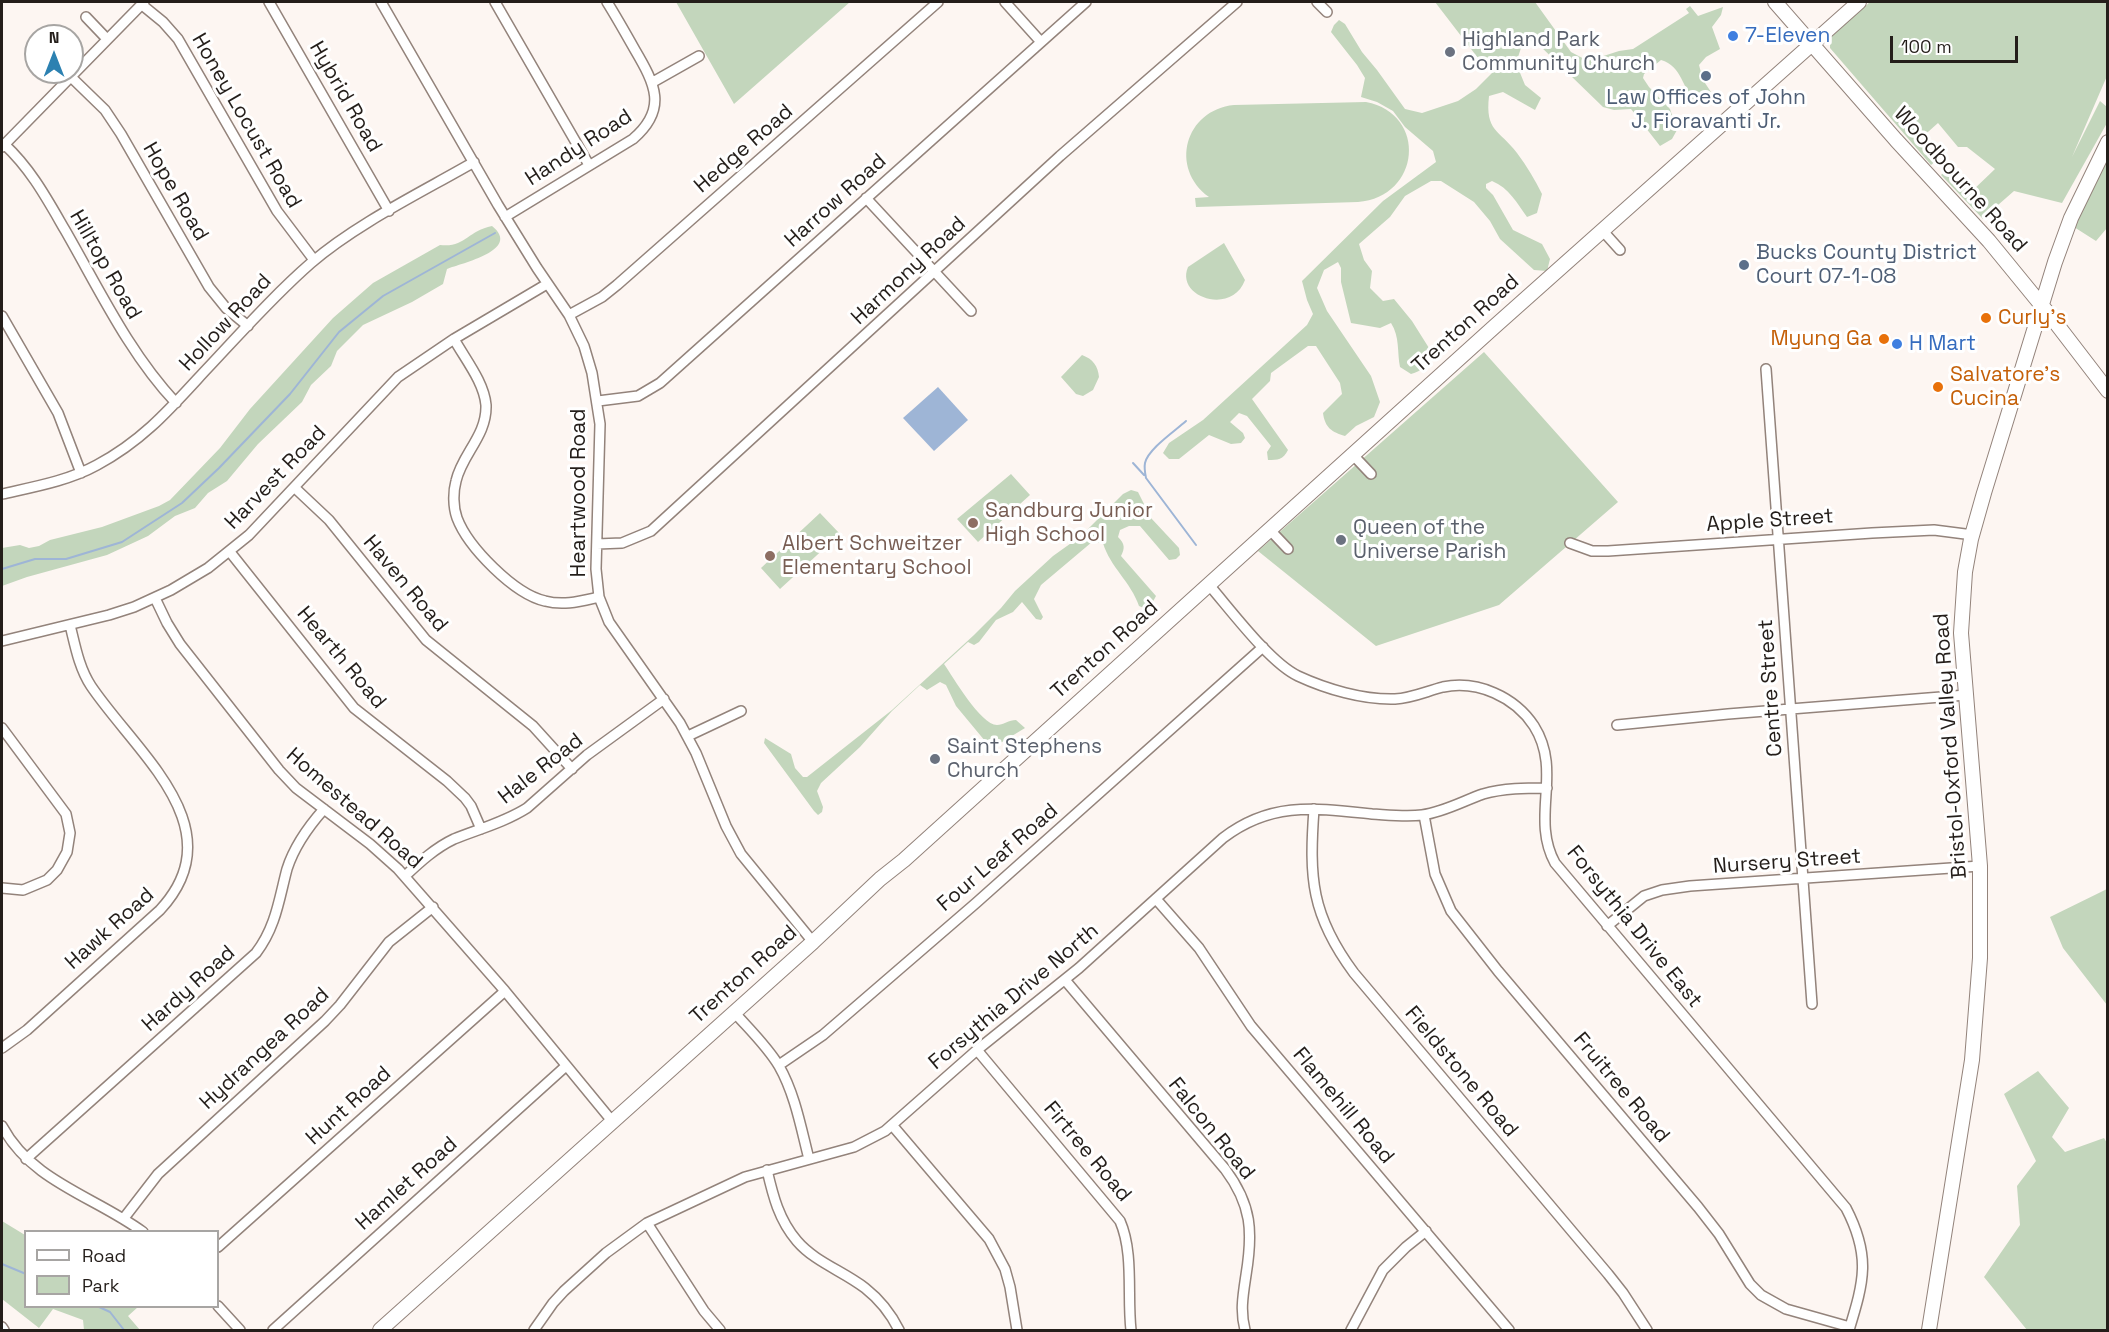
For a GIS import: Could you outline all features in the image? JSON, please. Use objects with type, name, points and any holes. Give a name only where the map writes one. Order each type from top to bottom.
[{"type":"main road","name":"Woodbourne Road","points":[[1775,2],[1896,140],[1982,233],[2042,305],[2108,391]]},
{"type":"main road","name":"Trenton Road","points":[[380,1330],[1602,230],[1859,2]]},
{"type":"main road","name":"Bristol-Oxford Valley Road","points":[[1929,1330],[1974,1048],[1980,958],[1980,866],[1961,633],[1965,572],[1973,535],[2068,225],[2108,142]]},
{"type":"street","name":"Hybrid Road","points":[[269,2],[389,211]]},
{"type":"street","name":"Heartwood Road","points":[[381,2],[505,217],[569,315],[584,345],[598,401],[600,445],[596,569],[599,597],[609,621],[688,736],[726,826],[741,854],[813,942]]},
{"type":"street","points":[[495,2],[589,165]]},
{"type":"street","points":[[607,2],[653,81],[699,56]]},
{"type":"street","name":"Hedge Road","points":[[569,315],[602,297],[617,285],[938,2]]},
{"type":"street","points":[[1005,2],[1041,42]]},
{"type":"street","name":"Harrow Road","points":[[598,401],[638,396],[660,383],[1086,2]]},
{"type":"street","name":"Harmony Road","points":[[597,544],[622,543],[651,531],[1068,149],[1237,2]]},
{"type":"street","points":[[1317,2],[1327,12]]},
{"type":"street","points":[[84,62],[143,3]]},
{"type":"street","name":"Honey Locust Road","points":[[143,3],[178,39],[277,211],[314,260]]},
{"type":"street","points":[[86,18],[107,39]]},
{"type":"street","name":"Handy Road","points":[[505,217],[633,139],[647,125],[656,102],[653,81]]},
{"type":"street","points":[[3,146],[62,84]]},
{"type":"street","name":"Hope Road","points":[[78,84],[105,110],[216,297],[248,326]]},
{"type":"street","name":"Hilltop Road","points":[[3,146],[29,170],[128,340],[159,386],[176,403]]},
{"type":"street","name":"Hollow Road","points":[[2,494],[58,481],[81,473],[140,438],[288,284],[314,260],[389,211],[474,162]]},
{"type":"street","points":[[866,198],[971,311]]},
{"type":"street","points":[[1602,230],[1620,250]]},
{"type":"street","name":"Harvest Road","points":[[2,640],[109,615],[155,598],[190,580],[230,552],[249,535],[393,381],[454,339],[547,284]]},
{"type":"street","points":[[2,316],[58,413],[81,473]]},
{"type":"street","points":[[454,339],[483,392],[486,407],[482,429],[455,482],[455,508],[460,525],[493,567],[527,595],[545,602],[562,604],[599,597]]},
{"type":"street","name":"Centre Street","points":[[1766,369],[1812,1004]]},
{"type":"street","points":[[1353,455],[1371,474]]},
{"type":"street","name":"Haven Road","points":[[295,488],[329,520],[426,640],[533,726],[572,769]]},
{"type":"street","points":[[1270,530],[1288,549]]},
{"type":"street","name":"Apple Street","points":[[1570,543],[1592,551],[1608,551],[1778,538],[1934,530],[1973,535]]},
{"type":"street","name":"Hearth Road","points":[[230,552],[354,708],[447,781],[465,798],[481,829]]},
{"type":"street","name":"Forsythia Drive East","points":[[1209,585],[1278,662],[1295,675],[1358,695],[1375,698],[1396,699],[1442,688],[1477,687],[1499,695],[1518,708],[1534,727],[1545,754],[1548,776],[1544,831],[1549,852],[1555,863],[1846,1208],[1860,1239],[1863,1267],[1859,1296],[1850,1329]]},
{"type":"street","name":"Homestead Road","points":[[155,598],[180,644],[279,770],[296,788],[370,844],[405,876],[612,1121]]},
{"type":"street","name":"Hawk Road","points":[[2,1048],[27,1030],[160,910],[177,888],[186,864],[188,841],[185,821],[179,807],[158,772],[90,684],[78,656],[70,625]]},
{"type":"street","name":"Four Leaf Road","points":[[778,1065],[823,1035],[976,903],[1263,646]]},
{"type":"street","points":[[1617,725],[1790,708],[1966,695]]},
{"type":"street","name":"Hale Road","points":[[405,876],[436,849],[527,808],[587,756],[664,699]]},
{"type":"street","points":[[688,736],[741,711]]},
{"type":"street","points":[[2,728],[66,814],[70,842],[62,863],[47,880],[23,890],[2,888]]},
{"type":"street","name":"Forsythia Drive North","points":[[534,1330],[564,1291],[606,1253],[647,1223],[733,1182],[767,1170],[854,1147],[892,1125],[977,1050],[1065,980],[1223,838],[1245,822],[1286,809],[1410,816],[1447,808],[1502,790],[1547,788]]},
{"type":"street","name":"Hardy Road","points":[[26,1159],[256,953],[271,931],[287,869],[297,845],[324,809]]},
{"type":"street","name":"Fieldstone Road","points":[[1314,809],[1311,853],[1313,885],[1322,917],[1338,952],[1608,1274],[1647,1330]]},
{"type":"street","name":"Fruitree Road","points":[[1424,814],[1436,874],[1451,911],[1498,971],[1698,1207],[1719,1234],[1750,1284],[1761,1295],[1781,1306],[1850,1329]]},
{"type":"street","name":"Nursery Street","points":[[1607,926],[1651,892],[1690,886],[1980,866]]},
{"type":"street","name":"Flamehill Road","points":[[1156,899],[1199,948],[1251,1026],[1509,1330]]},
{"type":"street","name":"Hydrangea Road","points":[[123,1218],[158,1174],[325,1021],[390,942],[433,907]]},
{"type":"street","name":"Falcon Road","points":[[1065,980],[1225,1169],[1241,1192],[1249,1215],[1250,1232],[1249,1256],[1241,1306],[1245,1330]]},
{"type":"street","name":"Hunt Road","points":[[219,1246],[504,991]]},
{"type":"street","points":[[734,1012],[759,1039],[778,1065],[791,1093],[809,1159]]},
{"type":"street","name":"Firtree Road","points":[[977,1050],[1120,1221],[1127,1243],[1131,1330]]},
{"type":"street","name":"Hamlet Road","points":[[273,1330],[566,1066]]},
{"type":"street","points":[[892,1125],[989,1239],[1005,1269],[1017,1330]]},
{"type":"street","points":[[2,1126],[15,1147],[26,1159],[62,1186],[123,1218],[140,1230]]},
{"type":"street","points":[[767,1170],[774,1201],[796,1240],[816,1258],[872,1293],[899,1330]]},
{"type":"street","points":[[647,1223],[704,1311],[720,1330]]},
{"type":"street","points":[[1351,1330],[1383,1270],[1426,1231]]},
{"type":"street","points":[[219,1307],[240,1330]]},
{"type":"green space","points":[[676,2],[850,2],[734,104]]},
{"type":"green space","points":[[1435,2],[1535,2],[1571,52],[1588,61],[1633,49],[1689,13],[1686,9],[1690,6],[1698,16],[1723,7],[1721,15],[1712,27],[1720,49],[1706,57],[1699,65],[1703,80],[1711,92],[1703,100],[1695,103],[1678,73],[1668,63],[1661,60],[1644,74],[1643,78],[1649,87],[1670,109],[1677,130],[1672,139],[1660,146],[1631,109],[1614,110],[1603,107],[1537,43],[1524,39],[1516,63],[1525,85],[1541,98],[1535,110],[1503,92],[1489,96],[1488,108],[1491,124],[1521,158],[1542,194],[1537,213],[1527,217],[1508,192],[1492,181],[1486,184],[1486,188],[1493,195],[1513,230],[1542,244],[1550,259],[1547,271],[1534,270],[1500,239],[1490,221],[1474,202],[1441,181],[1431,181],[1405,196],[1390,217],[1359,244],[1364,260],[1372,271],[1370,288],[1383,301],[1394,299],[1412,321],[1434,356],[1427,365],[1411,374],[1400,367],[1397,339],[1391,323],[1380,328],[1351,323],[1338,262],[1324,270],[1317,288],[1327,311],[1371,376],[1380,402],[1374,417],[1356,426],[1345,436],[1330,429],[1323,413],[1342,394],[1340,383],[1316,346],[1308,346],[1271,373],[1270,381],[1252,399],[1288,450],[1282,458],[1268,460],[1267,452],[1271,446],[1247,416],[1239,413],[1230,422],[1243,433],[1245,438],[1241,443],[1231,444],[1209,435],[1179,459],[1169,459],[1163,453],[1169,443],[1203,420],[1307,325],[1313,314],[1302,281],[1383,201],[1436,162],[1433,151],[1405,127],[1393,111],[1377,102],[1361,97],[1365,78],[1331,32],[1334,25],[1339,20],[1345,24],[1362,52],[1405,109],[1422,113],[1458,101],[1476,89],[1492,73],[1491,66],[1478,58]]},
{"type":"green space","points":[[1870,2],[2107,2],[2107,76],[2072,157],[2100,101],[2107,107],[2107,123],[2062,203],[2014,191],[1990,212],[1988,219],[1983,219],[1941,175],[1947,169],[1970,193],[1995,169],[1967,147],[1958,147],[1938,123],[1919,140],[1935,156],[1936,161],[1931,165],[1830,48],[1832,36]]},
{"type":"green space","points":[[1366,102],[1386,110],[1400,122],[1407,138],[1409,155],[1405,171],[1395,186],[1379,197],[1358,202],[1196,207],[1195,198],[1209,197],[1197,185],[1189,171],[1186,156],[1188,142],[1194,129],[1204,117],[1217,109],[1234,105]]},
{"type":"green space","points":[[2107,148],[2107,228],[2096,241],[2074,227]]},
{"type":"green space","points":[[492,226],[499,234],[500,242],[495,249],[476,259],[447,269],[443,284],[412,302],[363,325],[337,351],[331,366],[311,385],[302,402],[258,444],[227,481],[208,493],[195,508],[175,516],[148,536],[107,555],[2,586],[2,548],[20,545],[29,548],[39,546],[50,540],[102,527],[170,500],[220,448],[250,409],[333,318],[373,283],[440,245],[461,242],[477,231]]},
{"type":"green space","points":[[1224,243],[1245,280],[1238,291],[1229,297],[1218,300],[1197,294],[1190,287],[1186,278],[1188,267]]},
{"type":"green space","points":[[1484,352],[1618,502],[1499,605],[1376,646],[1258,551]]},
{"type":"green space","points":[[1082,355],[1094,363],[1099,377],[1093,390],[1083,396],[1076,394],[1061,377]]},
{"type":"green space","points":[[1011,474],[1030,495],[978,542],[957,519]]},
{"type":"green space","points":[[1131,490],[1138,492],[1151,518],[1179,548],[1180,555],[1176,559],[1169,560],[1140,526],[1129,526],[1120,530],[1118,537],[1124,546],[1121,556],[1156,596],[1150,607],[1146,609],[1139,606],[1131,589],[1110,560],[1103,543],[1092,542],[1041,585],[1034,599],[1043,617],[1041,620],[1036,619],[1022,602],[1013,612],[996,620],[979,642],[974,645],[968,642],[944,664],[968,699],[990,723],[997,725],[1016,720],[1025,728],[990,747],[956,706],[946,685],[940,682],[927,690],[920,685],[892,711],[860,747],[821,783],[817,791],[823,807],[822,812],[818,815],[764,743],[765,738],[791,754],[795,768],[803,777],[807,777],[892,710],[974,635],[1015,591],[1053,556],[1081,536],[1123,494]]},
{"type":"green space","points":[[820,513],[840,534],[780,589],[761,568]]},
{"type":"green space","points":[[2107,889],[2107,1005],[2063,948],[2050,917]]},
{"type":"green space","points":[[2038,1071],[2069,1108],[2052,1137],[2065,1152],[2104,1138],[2107,1143],[2107,1330],[2027,1330],[1984,1277],[2020,1225],[2017,1186],[2036,1161],[2004,1094]]},
{"type":"green space","points":[[2,1221],[24,1234],[24,1308],[137,1308],[128,1316],[140,1330],[84,1330],[83,1320],[53,1309],[39,1328],[2,1299]]},
{"type":"water","points":[[938,387],[968,420],[934,451],[903,418]]},
{"type":"waterway","points":[[2,569],[35,559],[66,559],[122,542],[182,503],[290,394],[339,332],[383,296],[495,233]]},
{"type":"waterway","points":[[1186,421],[1151,452],[1145,463],[1145,470],[1146,478],[1196,545]]},
{"type":"waterway","points":[[1133,463],[1144,475]]},
{"type":"waterway","points":[[2,1264],[24,1273]]},
{"type":"waterway","points":[[101,1308],[110,1312],[124,1330]]},
{"type":"place","name":"7-Eleven","points":[[1733,36]]},
{"type":"place","name":"Highland Park Community Church","points":[[1450,52]]},
{"type":"place","name":"Law Offices of John J. Fioravanti Jr.","points":[[1706,76]]},
{"type":"place","name":"Bucks County District Court 07-1-08","points":[[1744,265]]},
{"type":"place","name":"Curly's","points":[[1986,318]]},
{"type":"place","name":"Myung Ga","points":[[1884,339]]},
{"type":"place","name":"H Mart","points":[[1897,344]]},
{"type":"place","name":"Salvatore's Cucina","points":[[1938,387]]},
{"type":"place","name":"Sandburg Junior High School","points":[[973,523]]},
{"type":"place","name":"Queen of the Universe Parish","points":[[1341,540]]},
{"type":"place","name":"Albert Schweitzer Elementary School","points":[[770,556]]},
{"type":"place","name":"Saint Stephens Church","points":[[935,759]]}]
